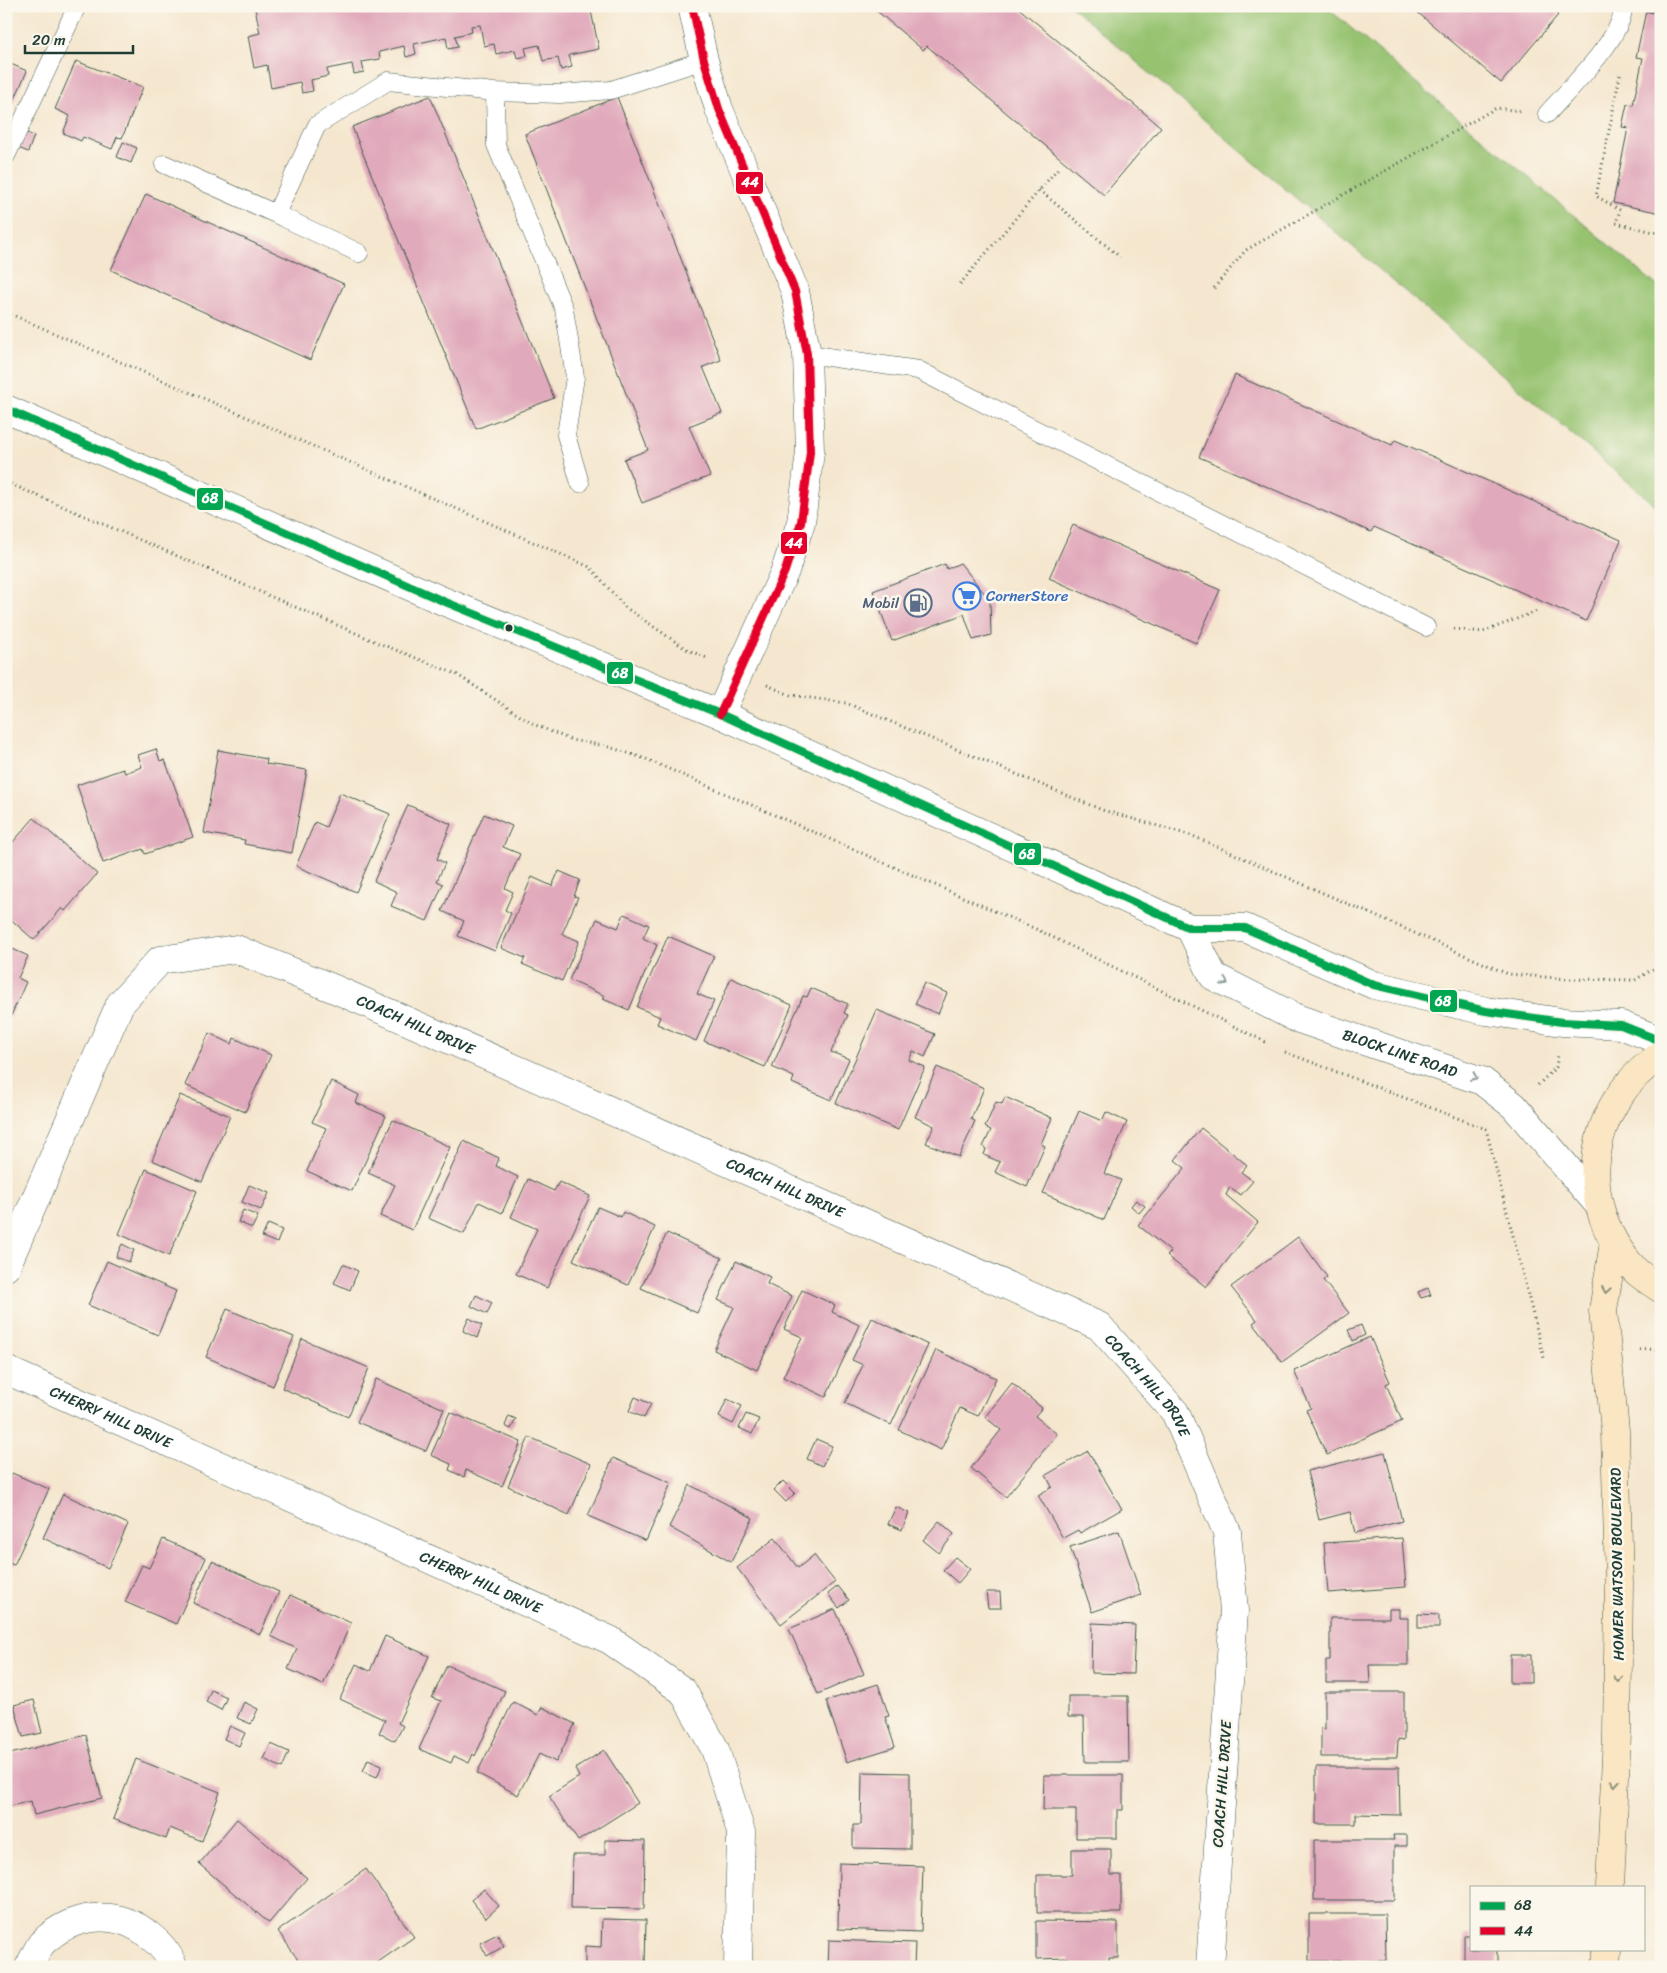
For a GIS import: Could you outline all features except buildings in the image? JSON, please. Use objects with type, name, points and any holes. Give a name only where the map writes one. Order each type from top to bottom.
[{"type":"main road","points":[[1661,1055],[1642,1067],[1617,1096],[1601,1129],[1595,1166],[1598,1204],[1614,1242],[1637,1271],[1661,1289]]},
{"type":"main road","name":"HOMER WATSON BOULEVARD","points":[[1610,1886],[1617,1734],[1619,1584],[1615,1431],[1603,1311],[1614,1242]]},
{"type":"main road","points":[[1606,1967],[1607,1950]]},
{"type":"street","points":[[692,6],[704,60],[720,108],[795,290],[807,354],[810,452],[801,522],[785,571],[720,714]]},
{"type":"street","points":[[6,409],[443,601],[720,714],[1190,928],[1245,928],[1374,985],[1486,1011],[1562,1022],[1621,1025],[1661,1041]]},
{"type":"street","name":"BLOCK LINE ROAD","points":[[1190,928],[1213,976],[1296,1018],[1482,1081],[1514,1106],[1598,1204]]},
{"type":"street","name":"COACH HILL DRIVE","points":[[6,1268],[120,1004],[160,960],[236,949],[337,990],[1099,1326],[1175,1412],[1226,1532],[1234,1611],[1210,1967]]},
{"type":"street","name":"CHERRY HILL DRIVE","points":[[6,1370],[610,1640],[683,1691],[715,1749],[741,1832],[738,1967]]},
{"type":"street","points":[[28,1967],[42,1944],[71,1922],[97,1916],[114,1918],[138,1926],[159,1943],[173,1967]]},
{"type":"lane","points":[[6,156],[77,6]]},
{"type":"lane","points":[[1547,114],[1608,44],[1623,15],[1623,6]]},
{"type":"lane","points":[[276,214],[317,125],[388,81],[495,92],[560,94],[611,90],[704,60]]},
{"type":"lane","points":[[495,92],[496,144],[564,309],[575,377],[566,435],[580,483]]},
{"type":"lane","points":[[164,164],[359,253]]},
{"type":"lane","points":[[807,354],[918,370],[1426,627]]},
{"type":"path","points":[[1621,73],[1596,196],[1620,210],[1616,223],[1658,233]]},
{"type":"path","points":[[1214,288],[1246,250],[1496,108],[1547,114]]},
{"type":"path","points":[[960,284],[1059,167]]},
{"type":"path","points":[[1040,190],[1120,257]]},
{"type":"path","points":[[6,312],[590,567],[625,607],[686,649]]},
{"type":"path","points":[[6,482],[381,644],[456,674],[531,723],[571,740],[606,746],[646,759],[1036,928],[1118,970]]},
{"type":"path","points":[[1426,627],[1483,632],[1537,611]]},
{"type":"path","points":[[790,695],[846,703],[1102,810],[1193,836],[1508,974],[1568,979],[1635,980],[1661,964]]},
{"type":"path","points":[[1532,1091],[1556,1067],[1559,1045]]},
{"type":"path","points":[[1486,1129],[1544,1358]]},
{"type":"path","points":[[1632,1351],[1656,1349],[1661,1352]]},
{"type":"green space","points":[[1071,6],[1325,6],[1661,289],[1661,510]]},
{"type":"transit line","name":"44","points":[[692,6],[704,60],[719,109],[795,291],[807,354],[810,452],[801,522],[785,571],[720,714]]},
{"type":"transit line","name":"68","points":[[6,409],[443,601],[720,714],[1190,928],[1245,928],[1374,985],[1486,1011],[1562,1022],[1621,1025],[1661,1041]]},
{"type":"place","name":"CornerStore","points":[[967,596]]},
{"type":"place","name":"Mobil","points":[[918,603]]}]
